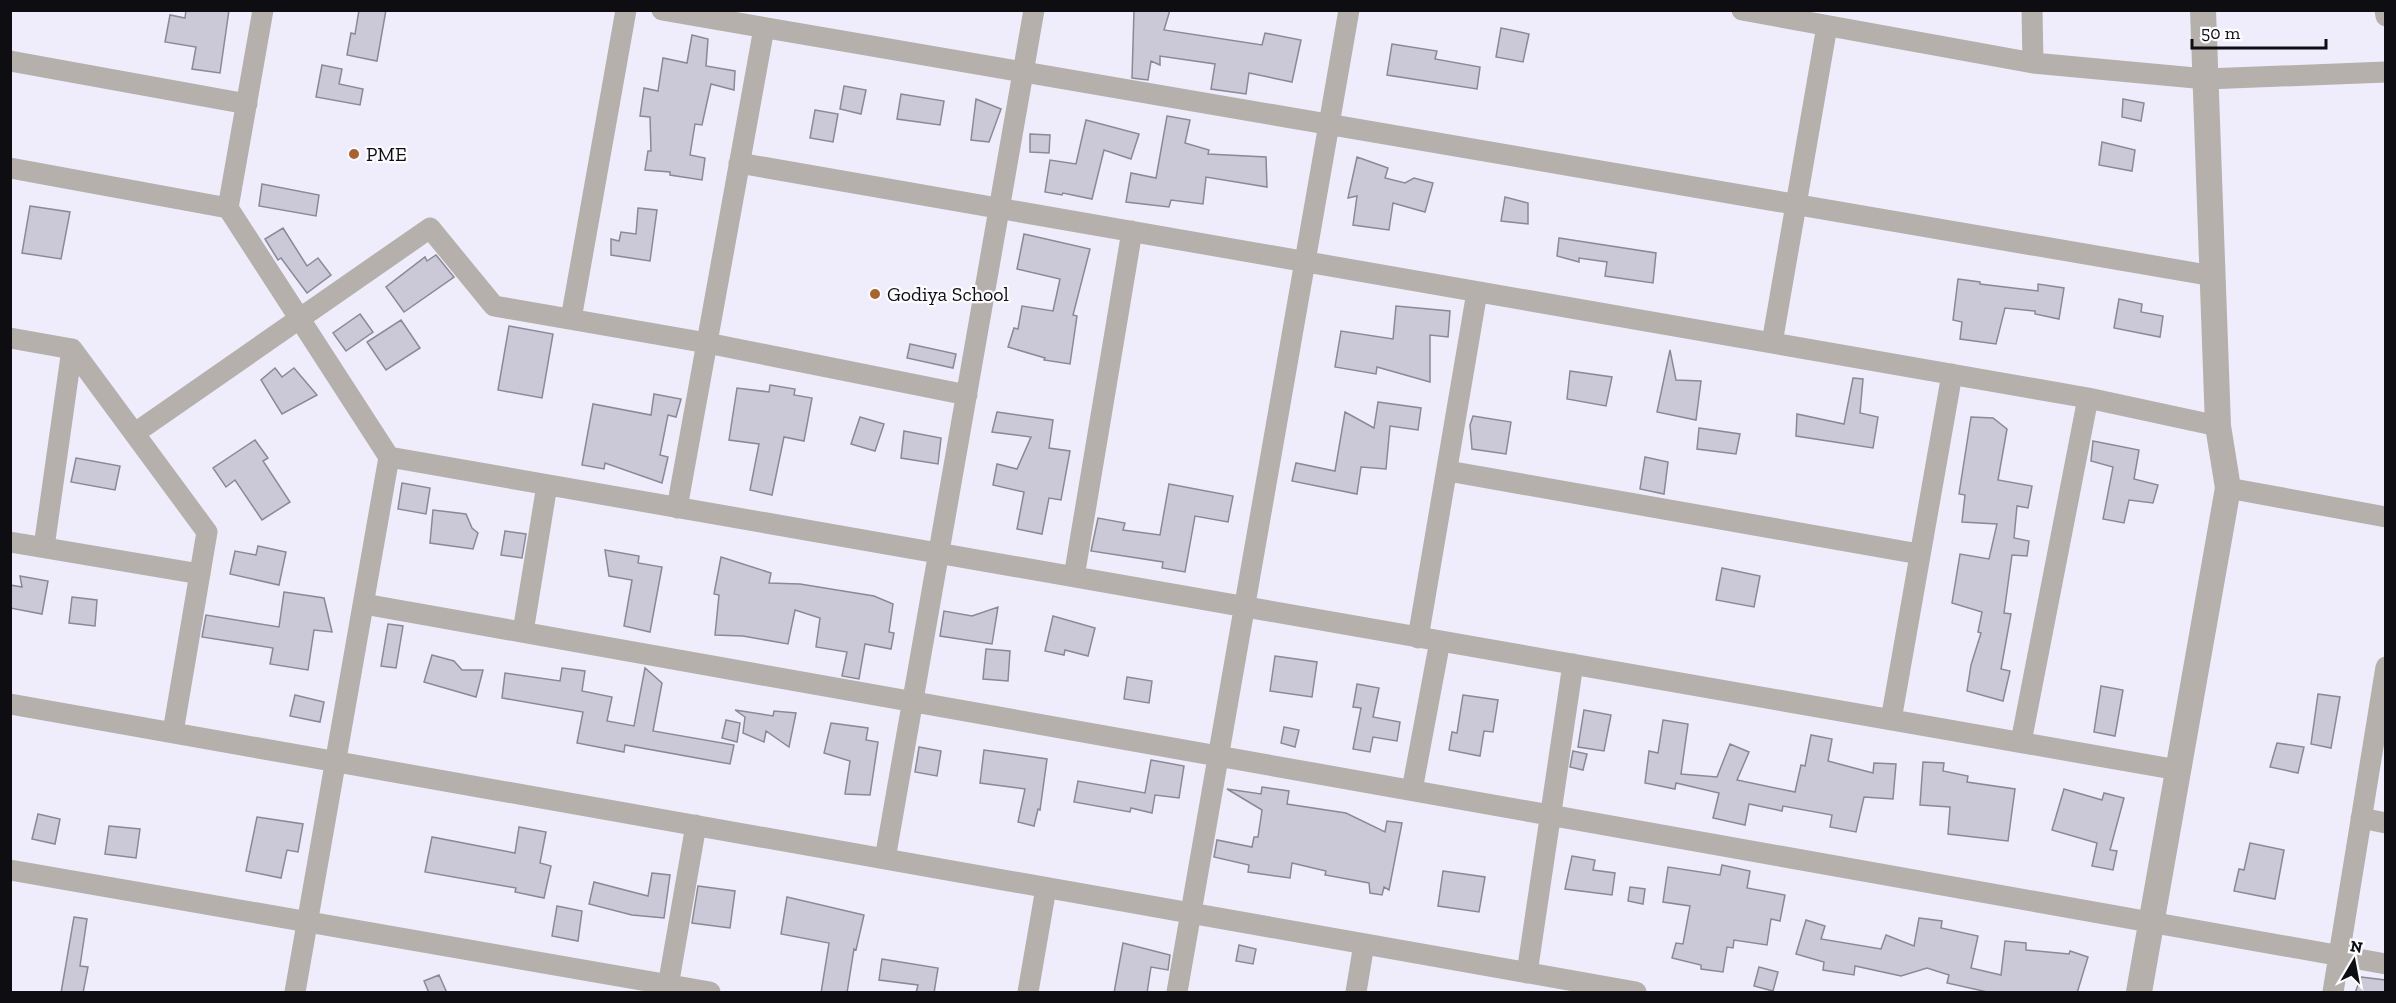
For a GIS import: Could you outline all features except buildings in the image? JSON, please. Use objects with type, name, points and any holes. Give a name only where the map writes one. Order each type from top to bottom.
[{"type":"street","points":[[263,10],[228,208],[389,457],[295,993]]},
{"type":"street","points":[[571,319],[626,10]]},
{"type":"street","points":[[662,10],[2213,276]]},
{"type":"street","points":[[885,859],[1035,10]]},
{"type":"street","points":[[1177,993],[1349,10]]},
{"type":"street","points":[[1742,10],[2033,63],[2206,79],[2385,72]]},
{"type":"street","points":[[2032,10],[2033,63]]},
{"type":"street","points":[[2139,993],[2228,488],[2218,426],[2203,10]]},
{"type":"street","points":[[2385,10],[2385,16]]},
{"type":"street","points":[[1772,343],[1827,26]]},
{"type":"street","points":[[677,508],[764,28]]},
{"type":"street","points":[[10,61],[246,104]]},
{"type":"street","points":[[739,163],[2088,398],[2218,426]]},
{"type":"street","points":[[10,168],[228,208]]},
{"type":"street","points":[[135,433],[301,320],[430,228],[494,306],[706,343],[967,395]]},
{"type":"street","points":[[1074,577],[1132,231]]},
{"type":"street","points":[[1418,638],[1477,292]]},
{"type":"street","points":[[10,338],[72,349],[207,532],[173,732]]},
{"type":"street","points":[[44,547],[72,349]]},
{"type":"street","points":[[1891,720],[1952,374]]},
{"type":"street","points":[[2021,742],[2088,398]]},
{"type":"street","points":[[389,457],[2178,770]]},
{"type":"street","points":[[1448,471],[1919,554]]},
{"type":"street","points":[[523,632],[547,485]]},
{"type":"street","points":[[2228,488],[2385,517]]},
{"type":"street","points":[[10,542],[200,574]]},
{"type":"street","points":[[364,604],[2385,964]]},
{"type":"street","points":[[1412,790],[1440,641]]},
{"type":"street","points":[[1527,973],[1573,664]]},
{"type":"street","points":[[2333,993],[2385,667]]},
{"type":"street","points":[[10,704],[1636,993]]},
{"type":"street","points":[[2361,818],[2385,823]]},
{"type":"street","points":[[668,989],[696,825]]},
{"type":"street","points":[[10,870],[308,922],[668,989],[710,993]]},
{"type":"street","points":[[1028,993],[1046,888]]},
{"type":"street","points":[[1356,993],[1364,944]]},
{"type":"place","name":"PME","points":[[354,154]]},
{"type":"place","name":"Godiya School","points":[[875,294]]}]
